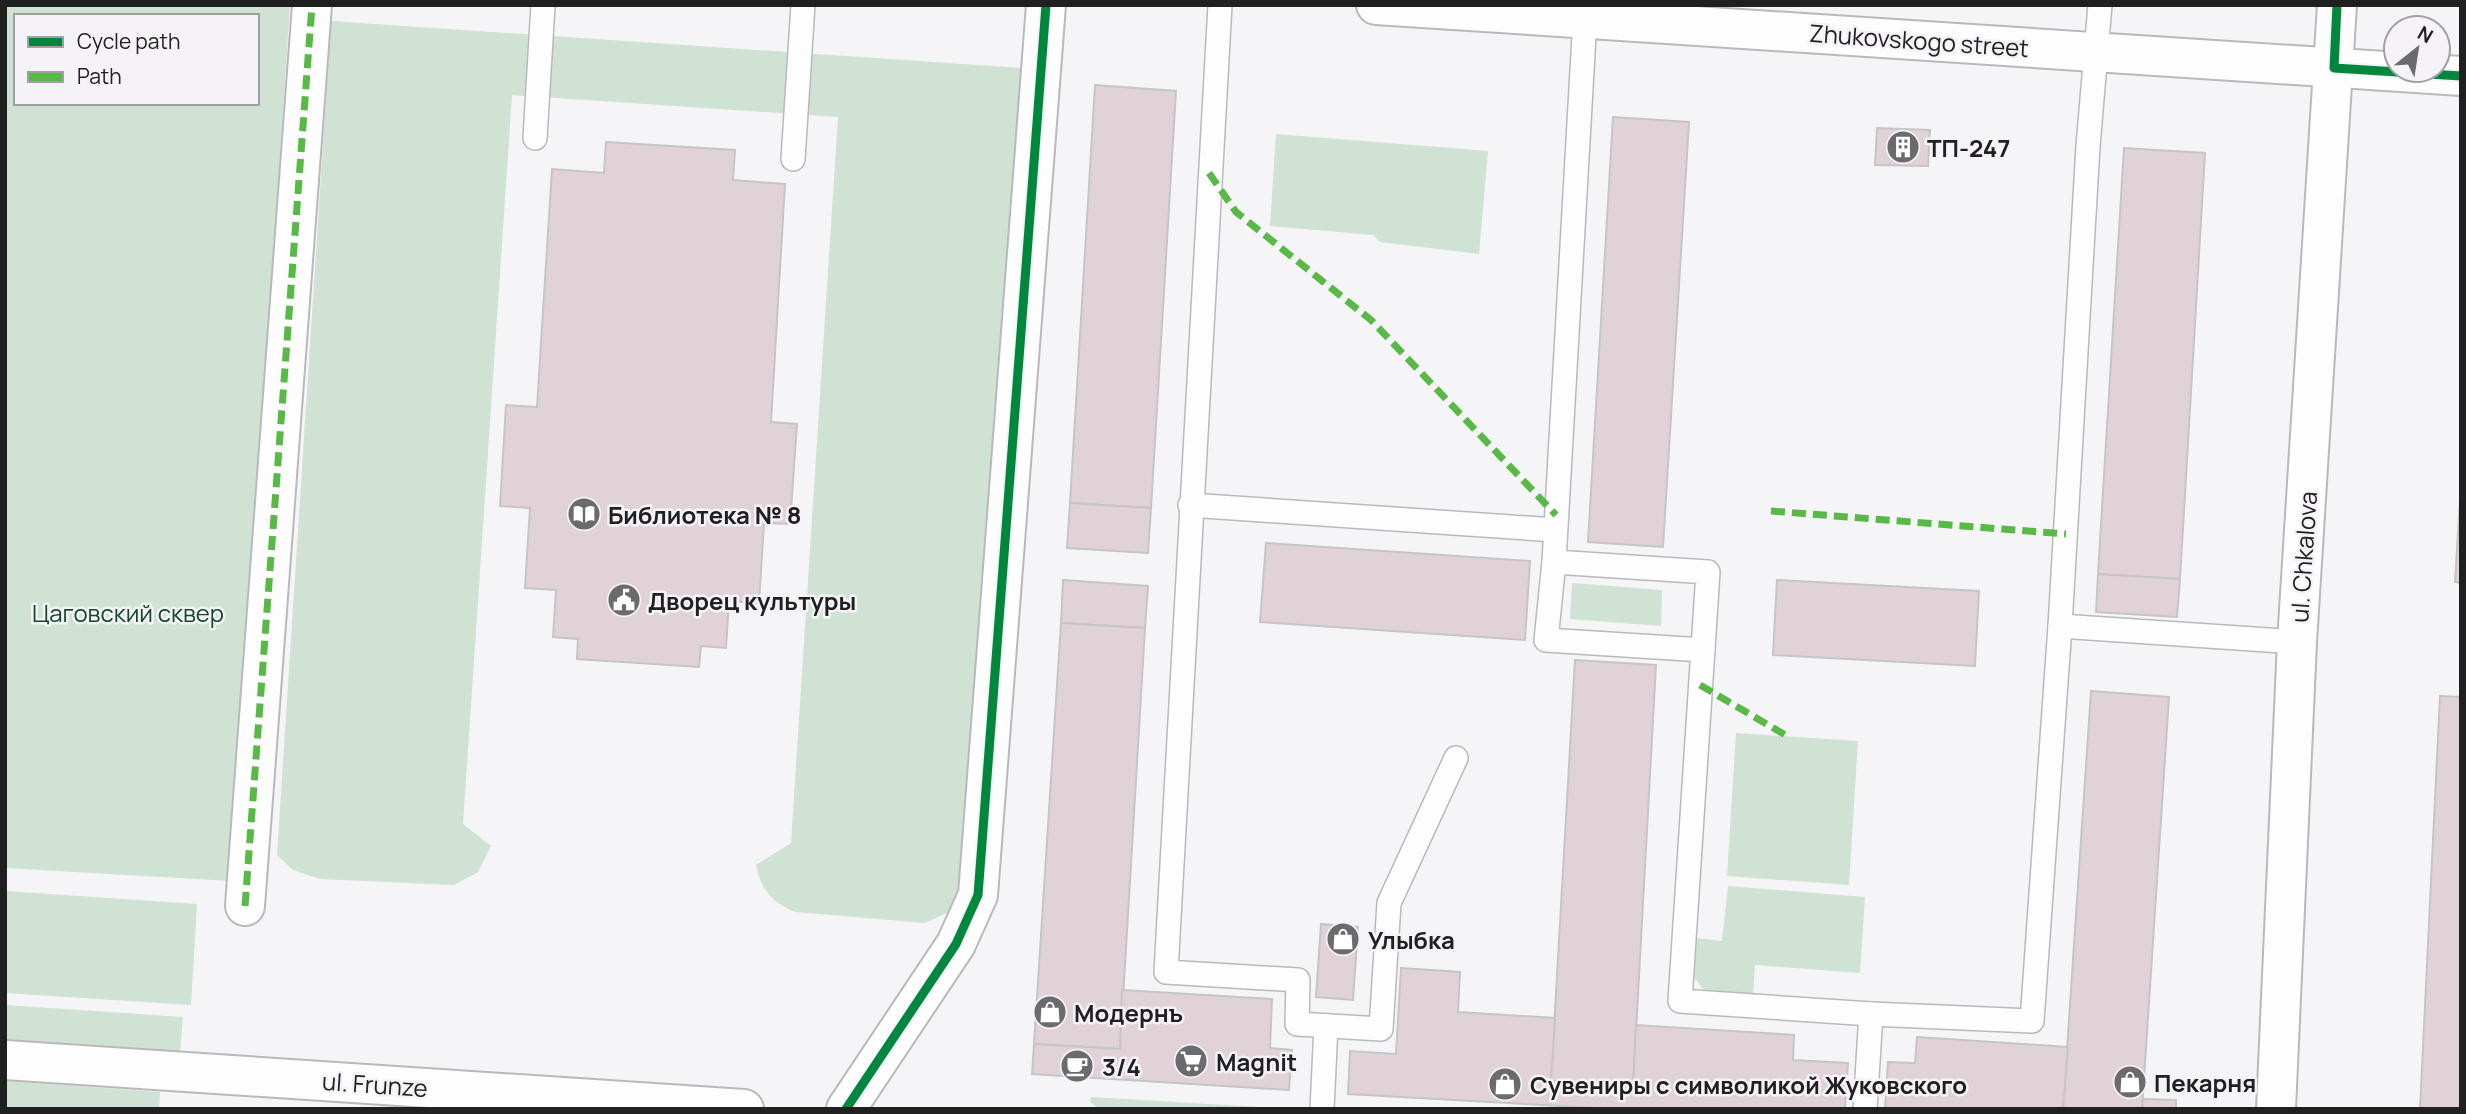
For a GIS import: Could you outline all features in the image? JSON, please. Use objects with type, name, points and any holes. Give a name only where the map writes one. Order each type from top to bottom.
[{"type":"main road","points":[[245,906],[312,5]]},
{"type":"main road","points":[[846,1109],[956,944],[978,895],[1046,5]]},
{"type":"main road","name":"Zhukovskogo street","points":[[1376,5],[1489,9],[1585,18],[2461,76]]},
{"type":"main road","name":"ul. Chkalova","points":[[2276,1109],[2297,642],[2337,5]]},
{"type":"main road","name":"ul. Frunze","points":[[5,1060],[391,1097],[744,1109]]},
{"type":"lane","points":[[535,138],[543,5]]},
{"type":"lane","points":[[793,159],[803,5]]},
{"type":"lane","points":[[1220,5],[1166,972],[1298,980],[1297,1024],[1381,1029],[1389,903],[1456,758]]},
{"type":"lane","points":[[1555,562],[1708,572],[1680,1001],[1871,1014],[2032,1021],[2060,626],[2088,146],[2100,5]]},
{"type":"lane","points":[[1585,18],[1555,562],[1546,640],[1703,650]]},
{"type":"lane","points":[[1190,505],[1555,530]]},
{"type":"lane","points":[[2060,626],[2297,642]]},
{"type":"lane","points":[[1865,1109],[1871,1014]]},
{"type":"lane","points":[[1322,1109],[1326,1026]]},
{"type":"green space","name":"Цаговский сквер","points":[[5,5],[290,5],[231,881],[5,868]]},
{"type":"green space","points":[[331,21],[1021,68],[967,879],[951,911],[925,923],[795,912],[780,904],[764,888],[756,865],[791,843],[838,117],[512,95],[463,824],[491,846],[478,872],[454,885],[320,879],[293,870],[277,855]]},
{"type":"green space","points":[[1276,134],[1488,151],[1479,254],[1380,242],[1373,235],[1270,226]]},
{"type":"green space","points":[[1572,583],[1662,590],[1661,626],[1570,619]]},
{"type":"green space","points":[[1736,733],[1858,741],[1849,885],[1727,876]]},
{"type":"green space","points":[[1728,886],[1865,897],[1860,973],[1755,965],[1753,996],[1706,992],[1692,975],[1695,938],[1722,941]]},
{"type":"green space","points":[[5,891],[197,904],[191,1005],[5,993]]},
{"type":"green space","points":[[5,1005],[183,1017],[180,1053],[5,1041]]},
{"type":"green space","points":[[5,1081],[160,1092],[159,1109],[5,1109]]},
{"type":"green space","points":[[1091,1097],[1277,1109],[1098,1108],[1090,1102]]},
{"type":"building","points":[[1095,85],[1176,91],[1151,508],[1070,503]]},
{"type":"building","points":[[1613,117],[1689,122],[1663,547],[1588,542]]},
{"type":"building","name":"ТП-247","points":[[1877,128],[1930,130],[1928,166],[1875,165]]},
{"type":"building","points":[[606,142],[735,150],[733,180],[785,184],[771,422],[797,424],[790,524],[764,523],[759,603],[729,601],[726,648],[701,646],[699,667],[577,659],[578,639],[553,637],[556,590],[525,588],[530,508],[500,506],[506,405],[537,407],[552,169],[604,173]]},
{"type":"building","points":[[2124,148],[2205,153],[2180,579],[2098,574]]},
{"type":"building","points":[[2461,484],[2461,583],[2455,582]]},
{"type":"building","points":[[1070,503],[1151,508],[1148,553],[1067,548]]},
{"type":"building","points":[[1266,543],[1530,561],[1525,640],[1260,622]]},
{"type":"building","points":[[2098,574],[2180,579],[2177,617],[2096,612]]},
{"type":"building","points":[[1063,580],[1148,586],[1145,628],[1061,623]]},
{"type":"building","points":[[1777,580],[1979,591],[1975,666],[1773,655]]},
{"type":"building","points":[[1061,623],[1145,628],[1120,1049],[1034,1044]]},
{"type":"building","points":[[1575,660],[1656,665],[1633,1086],[1551,1081]]},
{"type":"building","points":[[2091,691],[2169,697],[2142,1109],[2063,1109]]},
{"type":"building","points":[[2440,696],[2461,697],[2461,1109],[2420,1109]]},
{"type":"building","points":[[1321,924],[1358,927],[1353,1000],[1316,997]]},
{"type":"building","points":[[1401,968],[1460,972],[1458,1012],[1555,1018],[1551,1081],[1633,1086],[1636,1025],[1794,1035],[1793,1060],[1848,1063],[1845,1109],[1612,1109],[1348,1094],[1350,1051],[1396,1054]]},
{"type":"building","points":[[1122,990],[1272,999],[1270,1048],[1292,1050],[1289,1090],[1032,1074],[1034,1044],[1120,1049]]},
{"type":"building","points":[[1917,1037],[2068,1047],[2063,1109],[1885,1109],[1888,1062],[1915,1063]]},
{"type":"building","points":[[2143,1099],[2176,1100],[2176,1109],[2142,1109]]},
{"type":"marked path","points":[[245,906],[312,5]]},
{"type":"marked path","points":[[1209,173],[1236,212],[1371,320],[1556,515]]},
{"type":"marked path","points":[[1771,511],[2066,534]]},
{"type":"marked path","points":[[1700,685],[1787,736]]},
{"type":"cycle path","points":[[846,1109],[956,944],[978,895],[1046,5]]},
{"type":"cycle path","points":[[2337,5],[2334,68],[2461,76]]},
{"type":"place","name":"ТП-247","points":[[1903,147]]},
{"type":"place","name":"Библиотека № 8","points":[[584,514]]},
{"type":"place","name":"Дворец культуры","points":[[624,600]]},
{"type":"place","name":"Улыбка","points":[[1343,939]]},
{"type":"place","name":"Модернъ","points":[[1050,1012]]},
{"type":"place","name":"Magnit","points":[[1191,1061]]},
{"type":"place","name":"3/4","points":[[1077,1066]]},
{"type":"place","name":"Пекарня","points":[[2130,1082]]},
{"type":"place","name":"Сувениры с символикой Жуковского","points":[[1505,1084]]}]
